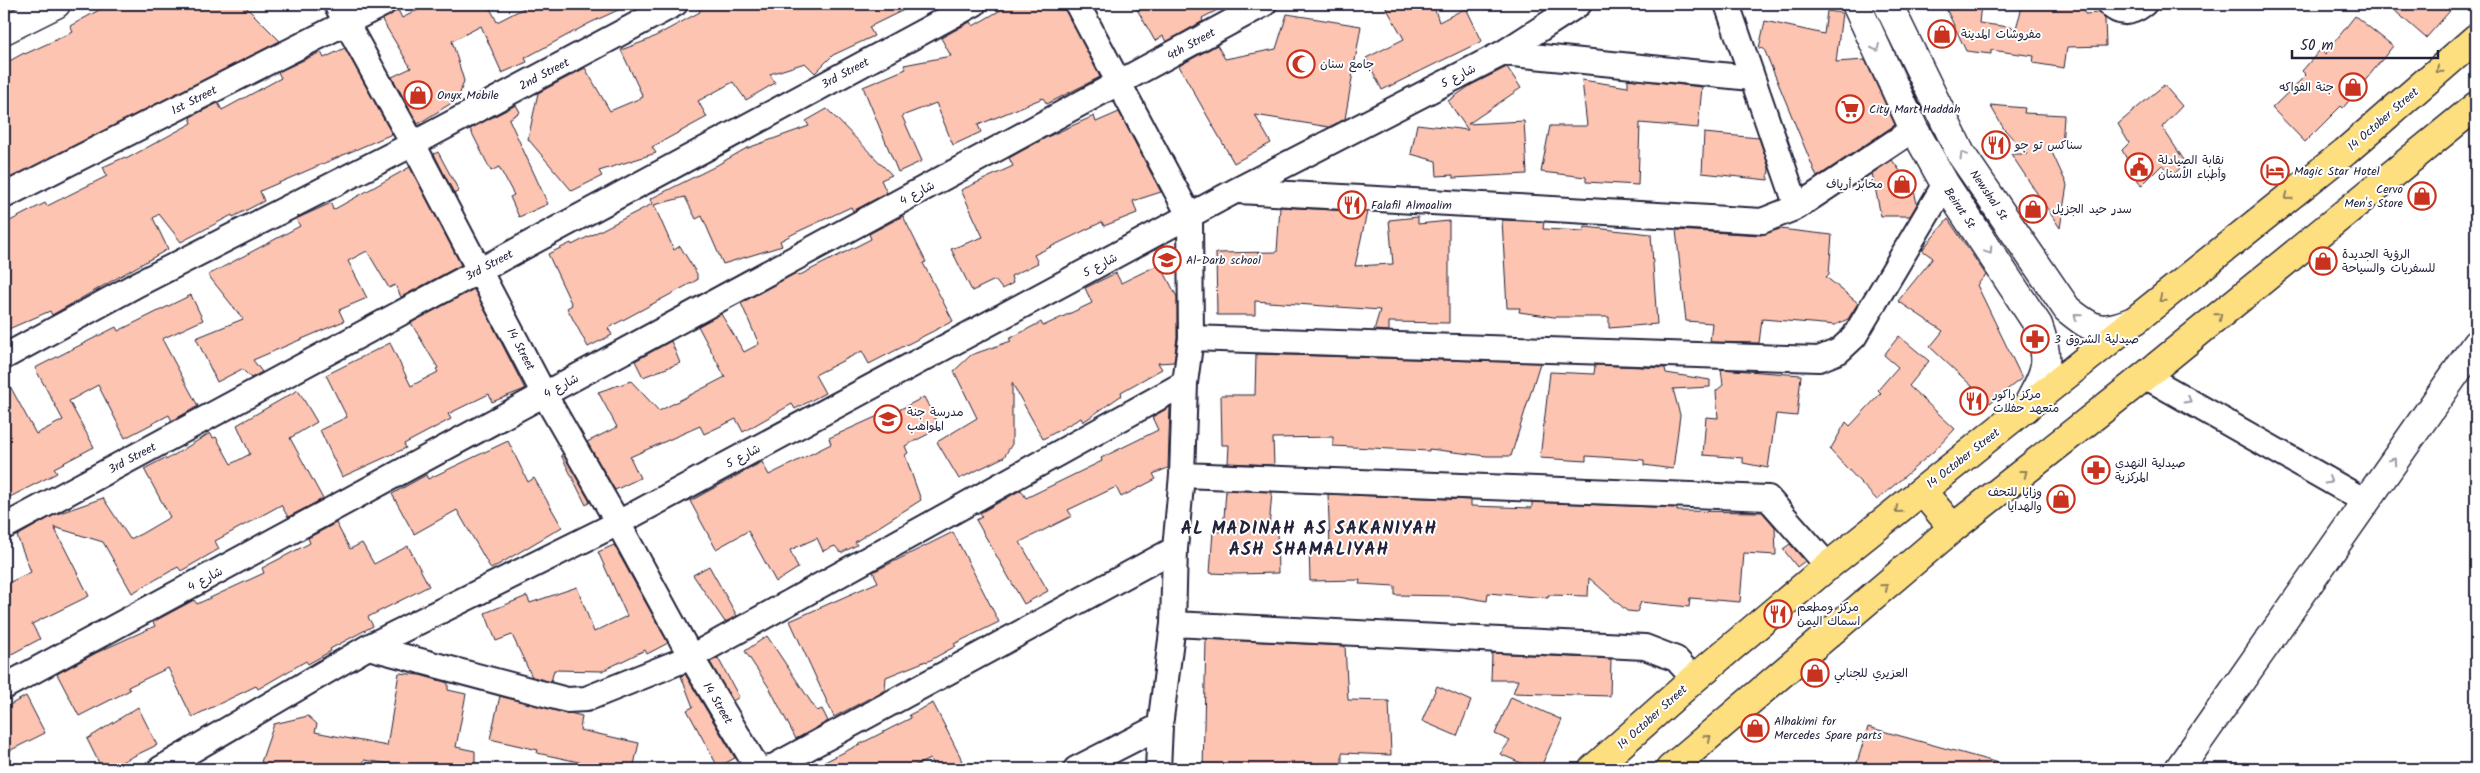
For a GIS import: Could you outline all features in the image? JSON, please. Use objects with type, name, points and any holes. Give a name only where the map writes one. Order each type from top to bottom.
[{"type":"main road","points":[[4,30],[56,4]]},
{"type":"main road","name":"Beirut St","points":[[1856,4],[1914,129],[1945,184],[2038,325],[2045,345],[2046,362],[2043,375],[2026,408]]},
{"type":"main road","name":"Newshal St","points":[[1888,4],[1961,154],[2067,308],[2090,327],[2098,330],[2137,320]]},
{"type":"main road","name":"14 October Street","points":[[1593,769],[1828,566],[2345,152],[2476,38]]},
{"type":"main road","points":[[1670,769],[1953,528],[2145,376],[2476,106]]},
{"type":"main road","points":[[2179,769],[2476,344]]},
{"type":"main road","points":[[1922,490],[1953,528]]},
{"type":"street","name":"1st Street","points":[[4,196],[341,14],[383,4]]},
{"type":"street","name":"2nd Street","points":[[4,357],[138,284],[413,144],[675,4]]},
{"type":"street","name":"3rd Street","points":[[4,527],[974,4]]},
{"type":"street","points":[[1077,4],[1118,85],[1190,217],[1191,338],[1185,383],[1182,475],[1176,549],[1173,624],[1160,726],[1158,769]]},
{"type":"street","name":"4th Street","points":[[1118,85],[1264,4]]},
{"type":"street","name":"شارع 5","points":[[167,768],[368,647],[618,523],[1238,190],[1503,53],[1579,4]]},
{"type":"street","points":[[1727,4],[1797,208]]},
{"type":"street","points":[[2109,4],[2115,10],[2128,13],[2144,4]]},
{"type":"street","name":"14 Street","points":[[341,14],[413,144],[544,394],[618,523],[691,657],[758,769]]},
{"type":"street","points":[[1503,53],[1751,78]]},
{"type":"street","name":"شارع 4","points":[[4,688],[1118,85]]},
{"type":"street","points":[[1238,190],[1762,220],[1797,208],[1914,129]]},
{"type":"street","points":[[1191,338],[1819,359],[1839,351],[1854,337],[1945,184]]},
{"type":"street","points":[[2145,376],[2365,501]]},
{"type":"street","points":[[368,647],[577,701],[691,657],[1185,383]]},
{"type":"street","points":[[1182,475],[1768,498],[1828,566]]},
{"type":"street","points":[[769,769],[1176,549]]},
{"type":"street","points":[[1173,624],[1645,647],[1676,659],[1694,680]]},
{"type":"street","points":[[1076,769],[1160,726]]},
{"type":"building","points":[[110,4],[243,4],[280,41],[4,181],[4,64],[24,53],[73,32],[70,26]]},
{"type":"building","points":[[430,4],[488,4],[497,22],[532,4],[631,4],[590,23],[525,58],[527,62],[502,73],[481,26],[452,41],[464,81],[458,99],[418,124],[392,77],[411,68],[382,20],[398,10],[402,18]]},
{"type":"building","points":[[709,4],[916,4],[869,27],[874,36],[833,55],[815,73],[805,63],[770,74],[775,83],[746,100],[733,82],[698,101],[707,117],[652,147],[656,153],[599,171],[602,176],[572,191],[528,139],[538,93],[585,68],[610,111],[643,97],[621,50],[648,40],[700,12],[699,9]]},
{"type":"building","points":[[1011,4],[1063,4],[1100,77],[1047,104],[1043,98],[978,125],[981,132],[953,145],[936,103],[902,116],[922,161],[898,172],[863,87],[906,69],[904,65],[951,56],[941,38],[970,22],[973,26]]},
{"type":"building","points":[[1134,4],[1229,4],[1202,18],[1203,21],[1166,42],[1163,36],[1155,41]]},
{"type":"building","points":[[1384,4],[1433,4],[1439,22],[1466,8],[1482,41],[1382,90],[1366,58],[1404,39]]},
{"type":"building","points":[[1944,4],[1981,4],[1979,23],[2016,28],[2023,4],[2085,4],[2085,14],[2099,13],[2105,19],[2106,46],[2067,47],[2064,68],[2033,63],[2034,56],[1991,50],[1991,54],[1966,51]]},
{"type":"building","points":[[2387,4],[2456,4],[2426,38]]},
{"type":"building","points":[[1827,11],[1842,13],[1836,62],[1865,60],[1895,125],[1817,177],[1764,49],[1759,48],[1765,21],[1824,34]]},
{"type":"building","points":[[1287,14],[1361,26],[1345,119],[1329,127],[1255,115],[1271,143],[1234,163],[1179,66],[1217,45],[1225,59],[1276,49]]},
{"type":"building","points":[[2355,16],[2393,46],[2343,108],[2341,106],[2305,142],[2272,108],[2306,75],[2302,71],[2320,50],[2325,54]]},
{"type":"building","points":[[345,48],[392,134],[260,191],[264,201],[233,217],[232,215],[181,242],[159,214],[153,218],[168,249],[52,315],[50,311],[4,331],[4,224],[45,203],[47,206],[107,176],[103,167],[125,157],[126,159],[192,123],[190,117],[218,103],[222,110],[281,78],[278,72],[321,52],[324,58]]},
{"type":"building","points":[[1507,67],[1521,88],[1468,124],[1524,121],[1527,174],[1453,178],[1453,175],[1437,176],[1436,161],[1411,154],[1417,124],[1468,130],[1448,101],[1471,85]]},
{"type":"building","points":[[1628,79],[1702,87],[1698,128],[1640,123],[1638,185],[1586,182],[1586,177],[1541,172],[1550,126],[1587,126],[1582,80],[1628,87]]},
{"type":"building","points":[[2164,85],[2182,106],[2162,127],[2186,163],[2174,174],[2162,165],[2141,186],[2122,150],[2129,143],[2118,124]]},
{"type":"building","points":[[516,105],[520,112],[509,119],[548,204],[519,217],[510,197],[514,195],[499,167],[491,171],[470,129]]},
{"type":"building","points":[[1990,105],[2025,108],[2024,113],[2064,115],[2062,149],[2050,148],[2067,185],[2060,228],[2011,154],[2027,154],[2004,129]]},
{"type":"building","points":[[827,109],[892,175],[881,180],[887,193],[853,211],[851,207],[795,233],[780,241],[782,246],[723,264],[702,216],[696,219],[685,197],[654,205],[674,250],[680,246],[697,274],[697,280],[608,328],[612,335],[588,347],[567,308],[572,305],[548,254],[571,243],[572,245],[652,204],[650,199],[745,149],[809,126],[806,121]]},
{"type":"building","points":[[1119,112],[1161,192],[1133,201],[1137,213],[1104,226],[1102,222],[1034,255],[1038,263],[1011,276],[1013,283],[1002,289],[995,280],[972,291],[951,249],[983,237],[961,190],[1013,166],[1009,158],[1047,137],[1094,116],[1096,122]]},
{"type":"building","points":[[1704,133],[1759,138],[1769,168],[1768,180],[1702,173]]},
{"type":"building","points":[[438,152],[459,191],[454,194],[434,154]]},
{"type":"building","points":[[1892,160],[1914,190],[1917,204],[1910,216],[1881,216],[1872,173]]},
{"type":"building","points":[[410,167],[461,265],[401,297],[395,285],[389,288],[367,251],[348,261],[367,298],[339,310],[344,321],[253,360],[262,372],[251,378],[242,369],[217,382],[196,338],[243,319],[208,275],[300,226],[296,219],[331,203],[333,210]]},
{"type":"building","points":[[1280,207],[1367,212],[1355,266],[1393,264],[1389,220],[1418,217],[1418,224],[1449,221],[1449,323],[1389,322],[1389,331],[1374,330],[1380,310],[1255,301],[1255,315],[1217,315],[1216,253],[1277,252]]},
{"type":"building","points":[[903,216],[926,262],[923,263],[953,321],[869,364],[862,351],[815,375],[825,393],[795,409],[792,404],[743,432],[736,419],[704,434],[700,426],[630,457],[640,478],[615,490],[587,442],[617,427],[598,392],[631,381],[659,411],[725,377],[698,326],[721,314],[744,352],[759,344],[741,303],[796,273],[798,276],[871,239],[869,234]]},
{"type":"building","points":[[1948,219],[1986,275],[1977,285],[2022,378],[1990,403],[1930,347],[1943,331],[1898,301],[1933,258],[1922,250]]},
{"type":"building","points":[[1502,220],[1544,222],[1543,229],[1584,231],[1585,227],[1651,234],[1657,324],[1609,328],[1609,317],[1554,317],[1519,312],[1520,308],[1507,308]]},
{"type":"building","points":[[1780,229],[1832,235],[1829,274],[1826,277],[1858,303],[1848,319],[1835,325],[1762,319],[1759,343],[1710,342],[1712,323],[1686,321],[1676,230],[1761,235]]},
{"type":"building","points":[[1160,264],[1177,297],[1177,337],[1174,362],[1158,363],[1162,369],[1121,392],[1122,395],[1083,422],[1081,418],[1043,439],[1012,383],[1012,444],[1004,457],[959,479],[937,442],[977,418],[954,371],[971,355],[1011,341],[1009,339],[1041,322],[1043,326],[1092,303],[1085,288],[1116,273],[1121,283]]},
{"type":"building","points":[[474,289],[525,389],[492,402],[489,394],[448,414],[451,419],[404,444],[406,448],[342,477],[320,430],[347,417],[326,375],[390,343],[411,386],[438,372],[436,369],[438,368],[411,323]]},
{"type":"building","points":[[191,295],[203,320],[162,339],[198,406],[172,421],[169,415],[125,438],[98,385],[69,401],[94,447],[54,468],[57,473],[4,500],[4,375],[36,434],[63,420],[35,368],[116,327],[118,331]]},
{"type":"building","points":[[1899,336],[1929,361],[1909,386],[1955,429],[1934,451],[1877,500],[1830,450],[1846,422],[1850,426],[1881,393],[1878,390],[1898,367],[1884,355]]},
{"type":"building","points":[[671,341],[680,363],[643,377],[635,361]]},
{"type":"building","points":[[1256,354],[1540,363],[1511,456],[1487,456],[1429,449],[1429,451],[1333,446],[1333,437],[1273,438],[1274,465],[1228,463],[1229,445],[1222,445],[1221,395],[1255,395]]},
{"type":"building","points":[[1595,365],[1665,368],[1666,373],[1710,380],[1710,387],[1673,389],[1680,415],[1673,469],[1644,465],[1644,460],[1586,456],[1586,461],[1540,458],[1550,372],[1594,374]]},
{"type":"building","points":[[1721,369],[1801,375],[1797,416],[1776,414],[1768,468],[1743,463],[1743,458],[1703,455],[1706,417],[1718,418],[1716,391],[1723,385]]},
{"type":"building","points":[[298,390],[317,422],[290,438],[323,499],[288,517],[281,505],[215,541],[219,549],[181,571],[178,567],[132,593],[103,542],[54,527],[89,596],[32,624],[40,639],[4,658],[4,585],[31,572],[17,536],[54,515],[103,498],[130,539],[141,534],[170,517],[144,469],[165,458],[166,460],[210,433],[213,438],[216,437],[231,464],[250,454],[237,425]]},
{"type":"building","points":[[924,397],[940,428],[905,446],[908,453],[905,455],[921,500],[855,542],[857,545],[841,553],[835,546],[823,551],[817,538],[790,550],[798,568],[776,582],[748,531],[716,549],[690,501],[762,462],[769,475],[831,444],[829,438],[889,411],[891,414]]},
{"type":"building","points":[[1170,407],[1168,468],[1153,474],[1156,479],[1121,497],[1116,487],[1068,510],[1072,516],[1020,542],[1048,591],[1024,604],[976,520],[982,517],[980,513],[1021,490],[1026,498],[1102,461],[1101,458],[1158,430],[1152,417]]},
{"type":"building","points":[[508,441],[528,482],[534,478],[562,527],[491,569],[457,510],[414,534],[392,494],[426,475],[428,479]]},
{"type":"building","points":[[563,454],[590,502],[586,505],[561,455]]},
{"type":"building","points":[[1226,490],[1272,492],[1269,528],[1277,528],[1278,573],[1210,573],[1213,531],[1223,532]]},
{"type":"building","points":[[1328,494],[1471,500],[1471,506],[1532,508],[1532,502],[1677,508],[1677,511],[1762,512],[1775,527],[1776,555],[1744,553],[1740,602],[1690,598],[1689,607],[1641,602],[1637,612],[1627,611],[1589,578],[1588,596],[1548,595],[1548,598],[1488,593],[1487,601],[1458,596],[1395,595],[1395,586],[1359,584],[1360,580],[1310,581],[1309,548],[1330,547]]},
{"type":"building","points":[[336,523],[350,549],[362,543],[374,564],[408,546],[429,586],[368,617],[373,626],[330,649],[331,651],[308,664],[306,661],[258,689],[256,686],[192,717],[168,668],[128,687],[130,690],[79,716],[57,674],[96,653],[155,626],[153,622],[194,600],[197,604],[264,573],[262,568],[310,543],[308,538]]},
{"type":"building","points":[[953,532],[999,622],[954,644],[956,646],[927,662],[886,677],[885,690],[834,717],[790,621],[878,582],[873,572]]},
{"type":"building","points":[[1790,544],[1805,561],[1797,567],[1783,549]]},
{"type":"building","points":[[614,545],[668,643],[647,654],[645,650],[602,671],[554,670],[551,682],[532,677],[512,635],[496,641],[485,613],[527,596],[530,603],[577,587],[594,632],[627,616],[598,552]]},
{"type":"building","points":[[709,566],[737,616],[725,622],[693,575]]},
{"type":"building","points":[[767,636],[817,711],[822,709],[828,721],[796,739],[770,689],[745,651]]},
{"type":"building","points":[[1206,639],[1345,646],[1348,700],[1389,701],[1391,755],[1342,753],[1342,769],[1203,769]]},
{"type":"building","points":[[1492,653],[1611,659],[1610,696],[1513,693],[1518,680],[1491,680]]},
{"type":"building","points":[[718,658],[739,697],[733,701],[710,662]]},
{"type":"building","points":[[399,673],[420,675],[448,683],[448,690],[466,694],[456,747],[475,751],[475,769],[423,769],[364,760],[363,769],[287,769],[261,762],[274,724],[308,716],[317,724],[315,732],[387,746]]},
{"type":"building","points":[[685,674],[735,758],[718,767],[687,710],[693,707],[681,676]]},
{"type":"building","points":[[1437,686],[1471,701],[1457,736],[1422,721]]},
{"type":"building","points":[[26,696],[45,733],[9,751],[4,741],[4,708]]},
{"type":"building","points":[[500,696],[582,716],[580,730],[639,743],[633,769],[587,769],[588,764],[537,753],[538,750],[490,739]]},
{"type":"building","points":[[1511,697],[1562,720],[1540,769],[1535,769],[1500,754],[1510,741],[1495,734]]},
{"type":"building","points":[[933,703],[960,756],[964,769],[935,769],[930,759],[908,769],[811,769],[911,718],[909,715]]},
{"type":"building","points":[[138,707],[157,745],[107,769],[102,769],[87,739]]},
{"type":"building","points":[[1868,727],[2002,764],[2001,769],[1855,769]]},
{"type":"place","name":"مفروشات المدينة","points":[[1942,34]]},
{"type":"place","name":"جامع سنان","points":[[1301,64]]},
{"type":"place","name":"جنة الفواكه","points":[[2353,87]]},
{"type":"place","name":"Onyx Mobile","points":[[418,95]]},
{"type":"place","name":"City Mart Haddah","points":[[1850,109]]},
{"type":"place","name":"سناكس تو جو","points":[[1996,145]]},
{"type":"place","name":"نقابة الصيادلة وأطباء الأسنان","points":[[2139,167]]},
{"type":"place","name":"Magic Star Hotel","points":[[2275,171]]},
{"type":"place","name":"مخابز أرياف","points":[[1902,184]]},
{"type":"place","name":"Cervo Men's Store","points":[[2422,196]]},
{"type":"place","name":"Falafil Almoalim","points":[[1352,205]]},
{"type":"place","name":"سدر حيد الجزيل","points":[[2033,209]]},
{"type":"place","name":"Al-Darb school","points":[[1167,260]]},
{"type":"place","name":"الرؤية الجديدة للسفريات والسياحة","points":[[2323,261]]},
{"type":"place","name":"صيدلية الشروق 3","points":[[2035,339]]},
{"type":"place","name":"مركز راكور متعهد حفلات","points":[[1974,401]]},
{"type":"place","name":"مدرسة جنة المواهب","points":[[888,419]]},
{"type":"place","name":"صيدلية النهدي المركزية","points":[[2096,470]]},
{"type":"place","name":"وزايا للتحف والهدايا","points":[[2061,499]]},
{"type":"place","name":"مركز ومطعم اسماك اليمن","points":[[1778,614]]},
{"type":"place","name":"العزيري للجنابي","points":[[1815,673]]},
{"type":"place","name":"Alhakimi for Mercedes Spare parts","points":[[1755,728]]},
{"type":"district","name":"AL MADINAH AS SAKANIYAH ASH SHAMALIYAH","points":[[1309,538]]}]
